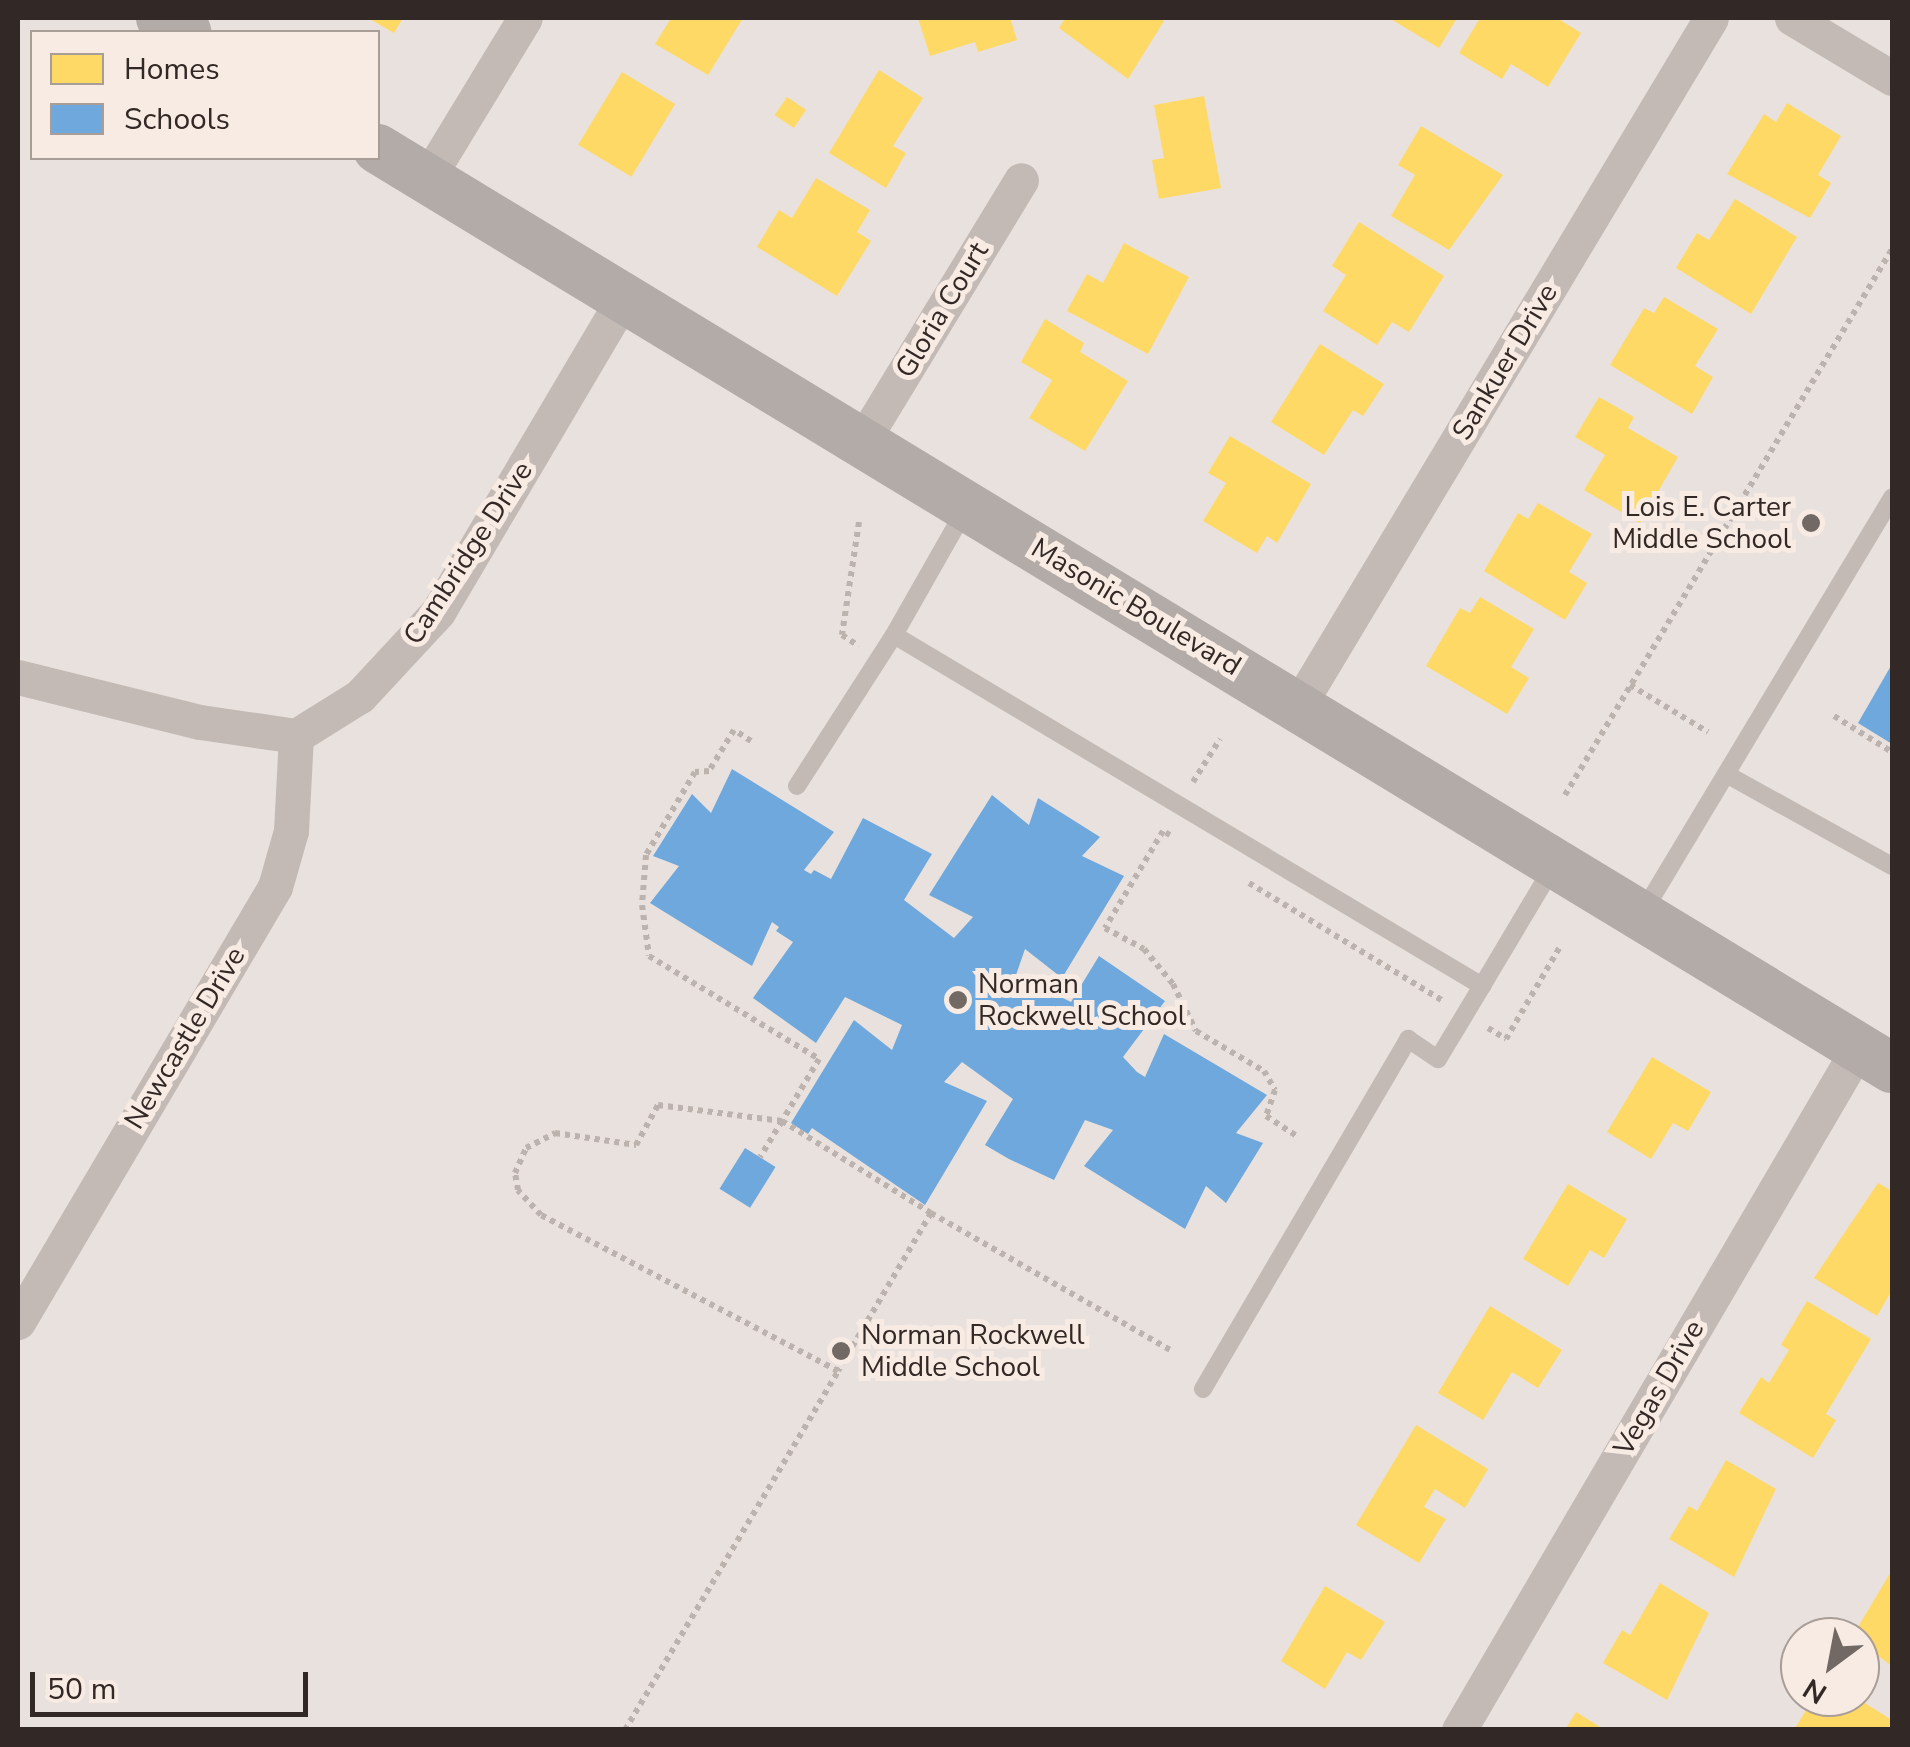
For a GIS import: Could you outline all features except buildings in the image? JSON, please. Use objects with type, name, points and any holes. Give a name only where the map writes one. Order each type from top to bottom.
[{"type":"street","points":[[427,179],[525,18]]},
{"type":"street","name":"Sankuer Drive","points":[[1298,706],[1710,18]]},
{"type":"street","points":[[1792,18],[1892,78]]},
{"type":"street","name":"Masonic Boulevard","points":[[380,150],[1556,860],[1876,1058]]},
{"type":"street","name":"Gloria Court","points":[[863,440],[1021,180]]},
{"type":"street","name":"Cambridge Drive","points":[[296,736],[360,696],[438,612],[625,296]]},
{"type":"street","points":[[18,677],[200,722],[296,736]]},
{"type":"street","name":"Newcastle Drive","points":[[18,1322],[274,887],[291,831],[296,736]]},
{"type":"street","name":"Vegas Drive","points":[[1459,1730],[1876,1058]]},
{"type":"lane","points":[[1643,913],[1892,497]]},
{"type":"lane","points":[[797,786],[894,635],[968,505]]},
{"type":"lane","points":[[894,635],[1482,986]]},
{"type":"lane","points":[[1726,774],[1892,866]]},
{"type":"lane","points":[[1203,1389],[1408,1039],[1438,1059],[1556,860]]},
{"type":"path","points":[[1565,796],[1892,249]]},
{"type":"path","points":[[1630,685],[1708,732]]},
{"type":"path","points":[[1834,716],[1892,752]]},
{"type":"path","points":[[751,741],[734,730],[709,771],[694,772],[646,854],[642,905],[649,956],[819,1059],[760,1157]]},
{"type":"path","points":[[1192,783],[1220,739]]},
{"type":"path","points":[[1180,841],[1164,831],[1105,928],[1152,958],[1196,1032],[1264,1071],[1275,1090],[1266,1116],[1298,1137]]},
{"type":"path","points":[[1230,872],[1506,1039],[1561,945]]},
{"type":"path","points":[[838,1370],[541,1214],[518,1190],[518,1161],[538,1138],[574,1132],[636,1144],[658,1105],[782,1121],[931,1213],[1172,1350]]},
{"type":"path","points":[[625,1730],[931,1213]]},
{"type":"place","name":"Lois E. Carter Middle School","points":[[1811,523]]},
{"type":"place","name":"Norman Rockwell School","points":[[958,1000]]},
{"type":"place","name":"Norman Rockwell Middle School","points":[[841,1351]]}]
